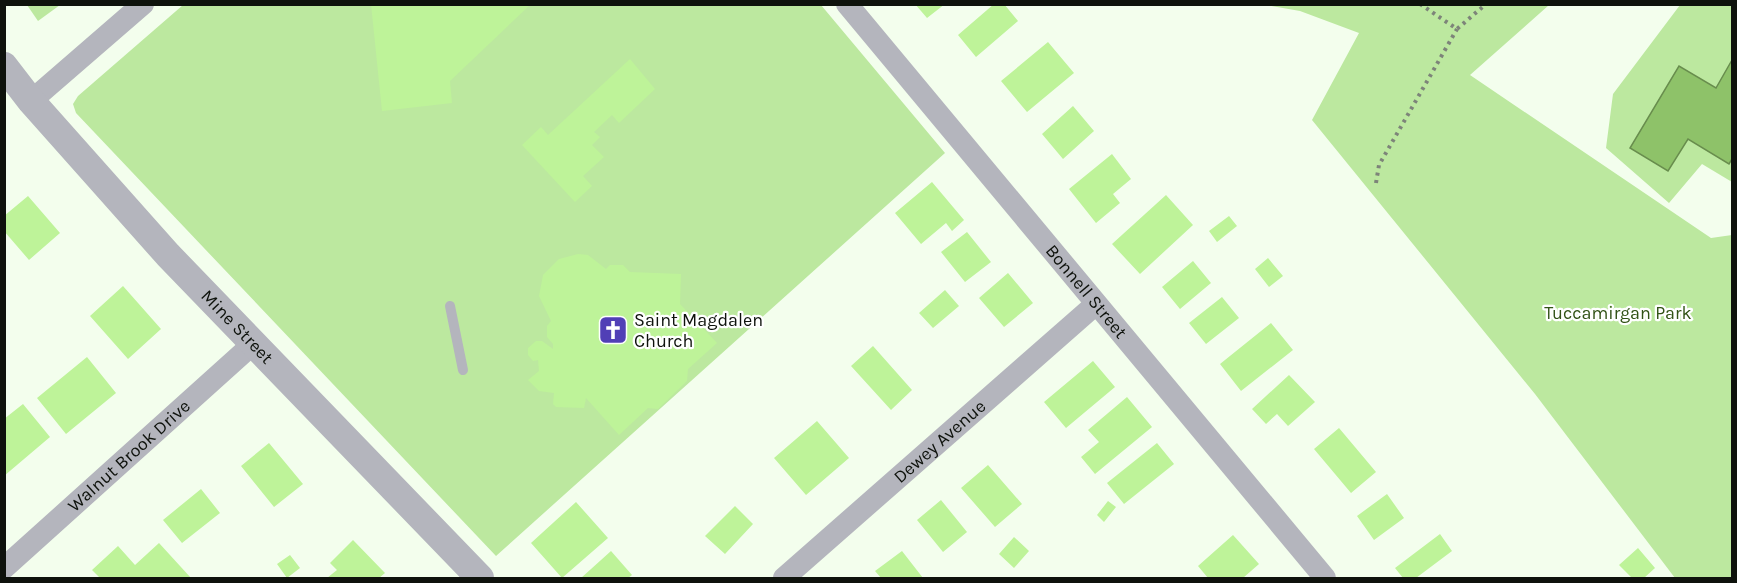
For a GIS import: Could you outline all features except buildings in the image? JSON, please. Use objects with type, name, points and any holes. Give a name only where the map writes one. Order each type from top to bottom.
[{"type":"street","points":[[31,101],[143,4]]},
{"type":"street","name":"Bonnell Street","points":[[847,4],[1326,579]]},
{"type":"street","name":"Mine Street","points":[[4,66],[31,101],[168,255],[480,579]]},
{"type":"street","name":"Dewey Avenue","points":[[784,579],[1096,304]]},
{"type":"street","name":"Walnut Brook Drive","points":[[4,568],[253,344]]},
{"type":"lane","points":[[450,306],[463,370]]},
{"type":"path","points":[[1420,4],[1457,29]]},
{"type":"path","points":[[1376,183],[1380,165],[1457,29],[1486,4]]},
{"type":"green space","points":[[27,5],[60,5],[38,21]]},
{"type":"green space","points":[[183,5],[821,5],[945,153],[496,556],[76,113],[73,104],[78,96]]},
{"type":"green space","name":"Tuccamirgan Park","points":[[1266,5],[1549,5],[1470,75],[1711,238],[1732,235],[1732,578],[1675,578],[1535,394],[1312,120],[1359,33],[1300,11]]},
{"type":"green space","points":[[1680,5],[1732,5],[1732,182],[1702,164],[1669,203],[1606,148],[1613,94]]},
{"type":"shaded area","points":[[1732,60],[1732,159],[1729,164],[1688,139],[1668,171],[1630,148],[1679,66],[1716,88]]},
{"type":"place","name":"Saint Magdalen Church","points":[[613,330]]}]
